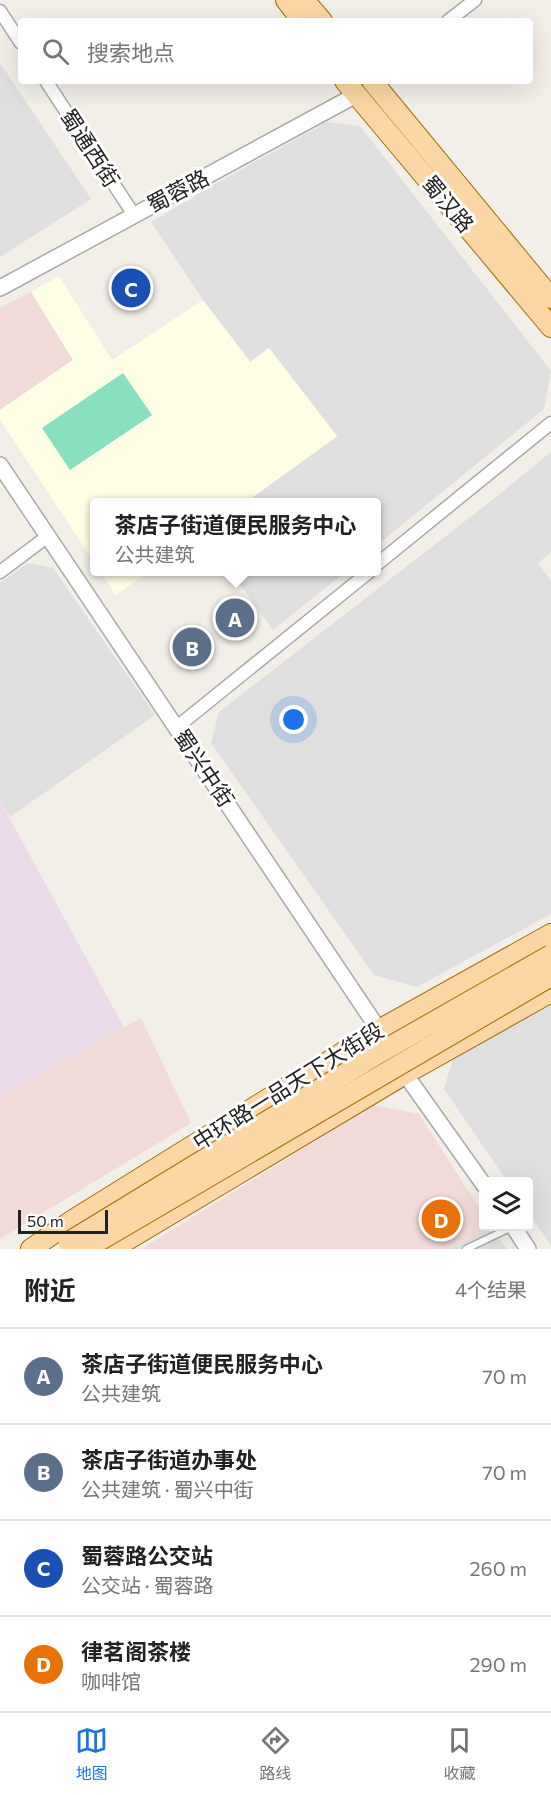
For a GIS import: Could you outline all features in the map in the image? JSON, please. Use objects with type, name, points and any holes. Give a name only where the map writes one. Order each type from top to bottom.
[{"type":"main road","points":[[286,0],[300,18]]},
{"type":"main road","points":[[304,0],[319,18]]},
{"type":"main road","name":"蜀汉路","points":[[374,84],[551,297]]},
{"type":"main road","name":"蜀汉路","points":[[350,88],[551,327]]},
{"type":"main road","name":"中环路一品天下大街段","points":[[31,1249],[73,1220],[379,1030],[551,934]]},
{"type":"main road","points":[[70,1247],[379,1053],[551,955]]},
{"type":"main road","points":[[70,1247],[551,976]]},
{"type":"main road","points":[[112,1249],[405,1074],[551,992]]},
{"type":"street","points":[[452,18],[474,0]]},
{"type":"street","points":[[0,11],[18,38]]},
{"type":"street","name":"蜀通西街","points":[[48,84],[134,215]]},
{"type":"street","name":"蜀蓉路","points":[[0,288],[134,215],[350,88]]},
{"type":"street","points":[[381,562],[551,423]]},
{"type":"street","name":"蜀兴中街","points":[[0,465],[379,1030],[405,1074],[479,1179]]},
{"type":"street","points":[[0,572],[48,536]]},
{"type":"street","points":[[177,727],[364,576]]},
{"type":"street","points":[[515,1231],[528,1249]]},
{"type":"lane","points":[[465,1249],[503,1231]]},
{"type":"shaded area","points":[[0,63],[91,199],[0,257]]},
{"type":"shaded area","points":[[327,122],[360,126],[551,371],[544,409],[381,542],[381,498],[252,498],[337,437],[269,348],[251,362],[203,300],[151,222]]},
{"type":"shaded area","points":[[59,276],[112,360],[203,300],[250,362],[269,348],[337,436],[252,498],[90,498],[90,556],[0,420],[0,410],[73,360],[31,292]]},
{"type":"shaded area","points":[[31,292],[73,360],[0,410],[0,308]]},
{"type":"shaded area","points":[[551,452],[551,552],[538,563],[551,581],[551,914],[417,987],[374,975],[211,743],[219,712]]},
{"type":"shaded area","points":[[28,563],[53,568],[155,715],[10,817],[0,801],[0,583]]},
{"type":"shaded area","points":[[103,576],[143,576],[116,595]]},
{"type":"shaded area","points":[[234,576],[340,576],[273,630]]},
{"type":"shaded area","points":[[0,801],[124,1027],[0,1096]]},
{"type":"shaded area","points":[[551,1004],[551,1246],[533,1219],[533,1177],[504,1177],[444,1089],[453,1059]]},
{"type":"shaded area","points":[[141,1018],[191,1123],[0,1239],[0,1096]]},
{"type":"shaded area","points":[[374,1105],[419,1114],[479,1208],[479,1231],[483,1231],[446,1249],[141,1249]]},
{"type":"shaded area","points":[[483,1231],[494,1231],[507,1249],[446,1249]]},
{"type":"green space","points":[[123,373],[152,415],[70,470],[42,428]]},
{"type":"place","name":"蜀蓉路公交站","points":[[131,288]]},
{"type":"place","name":"茶店子街道便民服务中心","points":[[235,618]]},
{"type":"place","name":"茶店子街道办事处","points":[[192,647]]},
{"type":"place","name":"律茗阁茶楼","points":[[441,1219]]}]
